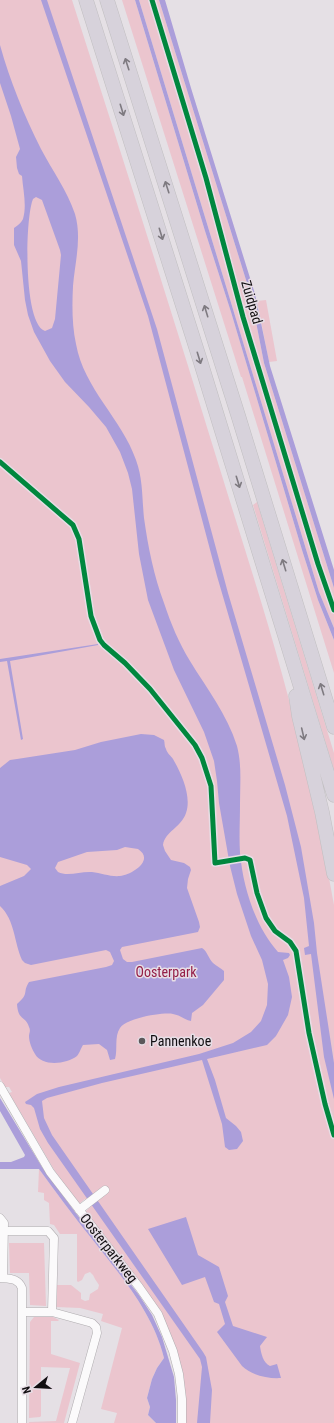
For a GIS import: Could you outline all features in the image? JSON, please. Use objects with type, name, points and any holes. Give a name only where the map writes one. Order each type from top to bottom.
[{"type":"highway","points":[[86,0],[195,345],[334,795]]},
{"type":"highway","points":[[107,0],[334,727]]},
{"type":"highway","points":[[291,654],[299,716],[322,812],[334,874]]},
{"type":"street","name":"Oosterparkweg","points":[[0,1086],[50,1172],[143,1292],[158,1314],[173,1351],[179,1374],[182,1399],[182,1423]]},
{"type":"street","points":[[79,1210],[105,1190]]},
{"type":"street","points":[[0,1218],[4,1223],[1,1278],[14,1279],[20,1283],[22,1288],[22,1423]]},
{"type":"street","points":[[4,1231],[48,1231],[54,1238],[52,1312]]},
{"type":"street","points":[[23,1312],[52,1312],[92,1323],[96,1326],[97,1333],[72,1423]]},
{"type":"green space","name":"Oosterpark","points":[[0,0],[72,0],[186,359],[275,649],[304,760],[334,905],[334,1423],[184,1423],[184,1392],[153,1302],[135,1275],[85,1212],[91,1206],[85,1199],[79,1204],[56,1173],[9,1093],[12,1092],[9,1087],[5,1087],[0,1078]],"holes":[[[115,1238],[201,1352],[200,1358]]]},
{"type":"green space","points":[[122,0],[135,0],[231,312],[302,550],[318,600],[334,640],[334,673],[242,377]]},
{"type":"green space","points":[[139,0],[150,0],[204,178],[236,300],[313,553],[334,614],[334,628],[319,592]]},
{"type":"green space","points":[[154,0],[159,0],[251,296],[264,363],[334,588],[334,605],[309,531],[248,327],[205,169]]},
{"type":"green space","points":[[266,300],[277,361],[269,362],[257,301]]},
{"type":"green space","points":[[257,502],[334,753],[334,770],[253,505]]},
{"type":"green space","points":[[39,1169],[71,1213],[124,1280],[152,1325],[164,1358],[152,1379],[147,1398],[150,1407],[148,1415],[156,1423],[114,1423],[117,1413],[101,1409],[122,1328],[101,1321],[103,1314],[80,1308],[56,1307],[55,1285],[71,1285],[81,1293],[81,1299],[85,1301],[89,1300],[90,1294],[98,1289],[99,1285],[90,1272],[85,1274],[82,1280],[77,1281],[77,1234],[60,1234],[54,1225],[50,1224],[49,1203],[44,1200],[44,1193],[38,1192]]},
{"type":"green space","points":[[9,1243],[44,1243],[46,1306],[30,1305],[29,1273],[10,1273]]},
{"type":"green space","points":[[34,1317],[53,1317],[59,1320],[51,1321],[51,1354],[80,1363],[64,1423],[29,1423],[56,1421],[70,1368],[41,1367],[41,1416],[29,1418],[30,1322]]},
{"type":"shaded area","points":[[41,0],[47,0],[157,329],[228,593],[285,785],[301,847],[314,923],[317,953],[334,1063],[334,1099],[324,1057],[311,954],[305,955],[304,948],[309,946],[304,898],[287,816],[217,576],[148,316]]},
{"type":"shaded area","points":[[135,0],[139,0],[319,592],[334,628],[334,640],[318,600],[302,550],[231,312]]},
{"type":"shaded area","points":[[159,0],[165,0],[255,294],[270,366],[334,570],[334,588],[264,363],[251,296]]},
{"type":"shaded area","points":[[0,45],[13,85],[29,123],[41,149],[68,197],[75,214],[78,241],[72,301],[74,330],[80,360],[95,390],[130,445],[136,460],[141,481],[147,540],[160,593],[172,626],[186,654],[228,723],[237,746],[240,760],[240,853],[247,892],[257,918],[270,942],[278,952],[289,953],[290,955],[288,958],[283,960],[289,977],[292,997],[288,1015],[276,1036],[267,1045],[207,1059],[226,1118],[241,1132],[243,1141],[237,1149],[229,1150],[225,1147],[222,1124],[202,1060],[102,1083],[47,1098],[42,1101],[44,1118],[52,1135],[206,1357],[212,1390],[210,1423],[197,1423],[202,1367],[200,1359],[48,1143],[40,1129],[34,1108],[25,1102],[37,1094],[59,1087],[199,1054],[233,1043],[251,1032],[261,1021],[267,1005],[268,984],[262,960],[251,936],[237,894],[230,866],[219,803],[214,761],[204,732],[174,670],[148,600],[139,554],[132,489],[128,473],[120,452],[106,427],[65,382],[50,361],[34,332],[28,315],[21,261],[14,245],[14,228],[23,219],[25,208],[22,176],[19,174],[17,168],[16,157],[20,149],[0,83]],"holes":[[[36,197],[42,200],[61,255],[55,319],[52,328],[45,331],[38,324],[33,310],[29,291],[27,247],[30,210],[33,199]]]},
{"type":"shaded area","points":[[98,644],[10,661],[23,739],[21,740],[7,661],[0,662],[0,659]]},
{"type":"shaded area","points":[[141,734],[154,735],[164,740],[165,747],[173,759],[185,785],[188,799],[184,818],[167,836],[163,845],[171,860],[184,863],[190,867],[191,870],[187,888],[199,922],[200,927],[198,932],[122,947],[120,950],[123,959],[127,962],[132,962],[202,948],[206,951],[213,963],[224,971],[224,980],[203,1005],[192,1013],[191,1021],[176,1015],[161,1014],[145,1016],[124,1024],[120,1028],[117,1035],[115,1059],[110,1060],[107,1050],[99,1044],[83,1045],[77,1056],[73,1059],[55,1063],[43,1061],[35,1054],[29,1036],[30,1028],[19,1013],[17,1004],[25,995],[29,982],[106,967],[112,965],[114,961],[110,952],[106,950],[31,965],[22,960],[9,918],[0,906],[0,886],[24,876],[31,869],[27,865],[0,857],[0,768],[10,760],[75,750],[101,742]],"holes":[[[125,847],[138,849],[143,853],[143,862],[135,870],[125,875],[113,876],[95,872],[66,874],[58,872],[55,868],[58,862],[87,852],[117,850]]]},
{"type":"shaded area","points":[[0,1098],[42,1167],[139,1295],[152,1315],[162,1337],[174,1377],[176,1423],[156,1423],[148,1415],[150,1407],[147,1398],[152,1379],[164,1358],[152,1325],[124,1280],[71,1213],[39,1169],[0,1169],[0,1162],[11,1162],[24,1157],[25,1155],[0,1111]]},
{"type":"shaded area","points":[[186,1217],[198,1255],[219,1267],[228,1296],[225,1302],[233,1326],[267,1337],[260,1346],[262,1355],[268,1365],[270,1366],[277,1364],[281,1378],[260,1376],[250,1372],[242,1366],[217,1332],[225,1324],[219,1304],[214,1302],[205,1277],[182,1285],[148,1229]]},
{"type":"cycle path","name":"Zuidpad","points":[[152,0],[206,178],[243,317],[318,564],[334,610]]},
{"type":"cycle path","points":[[0,462],[73,525],[79,539],[91,616],[100,640],[150,689],[195,745],[202,758],[211,786],[215,863],[245,858],[250,860],[257,893],[266,918],[275,931],[290,942],[296,951],[309,1033],[325,1104],[334,1135]]},
{"type":"place","name":"Pannenkoe","points":[[142,1041]]}]
